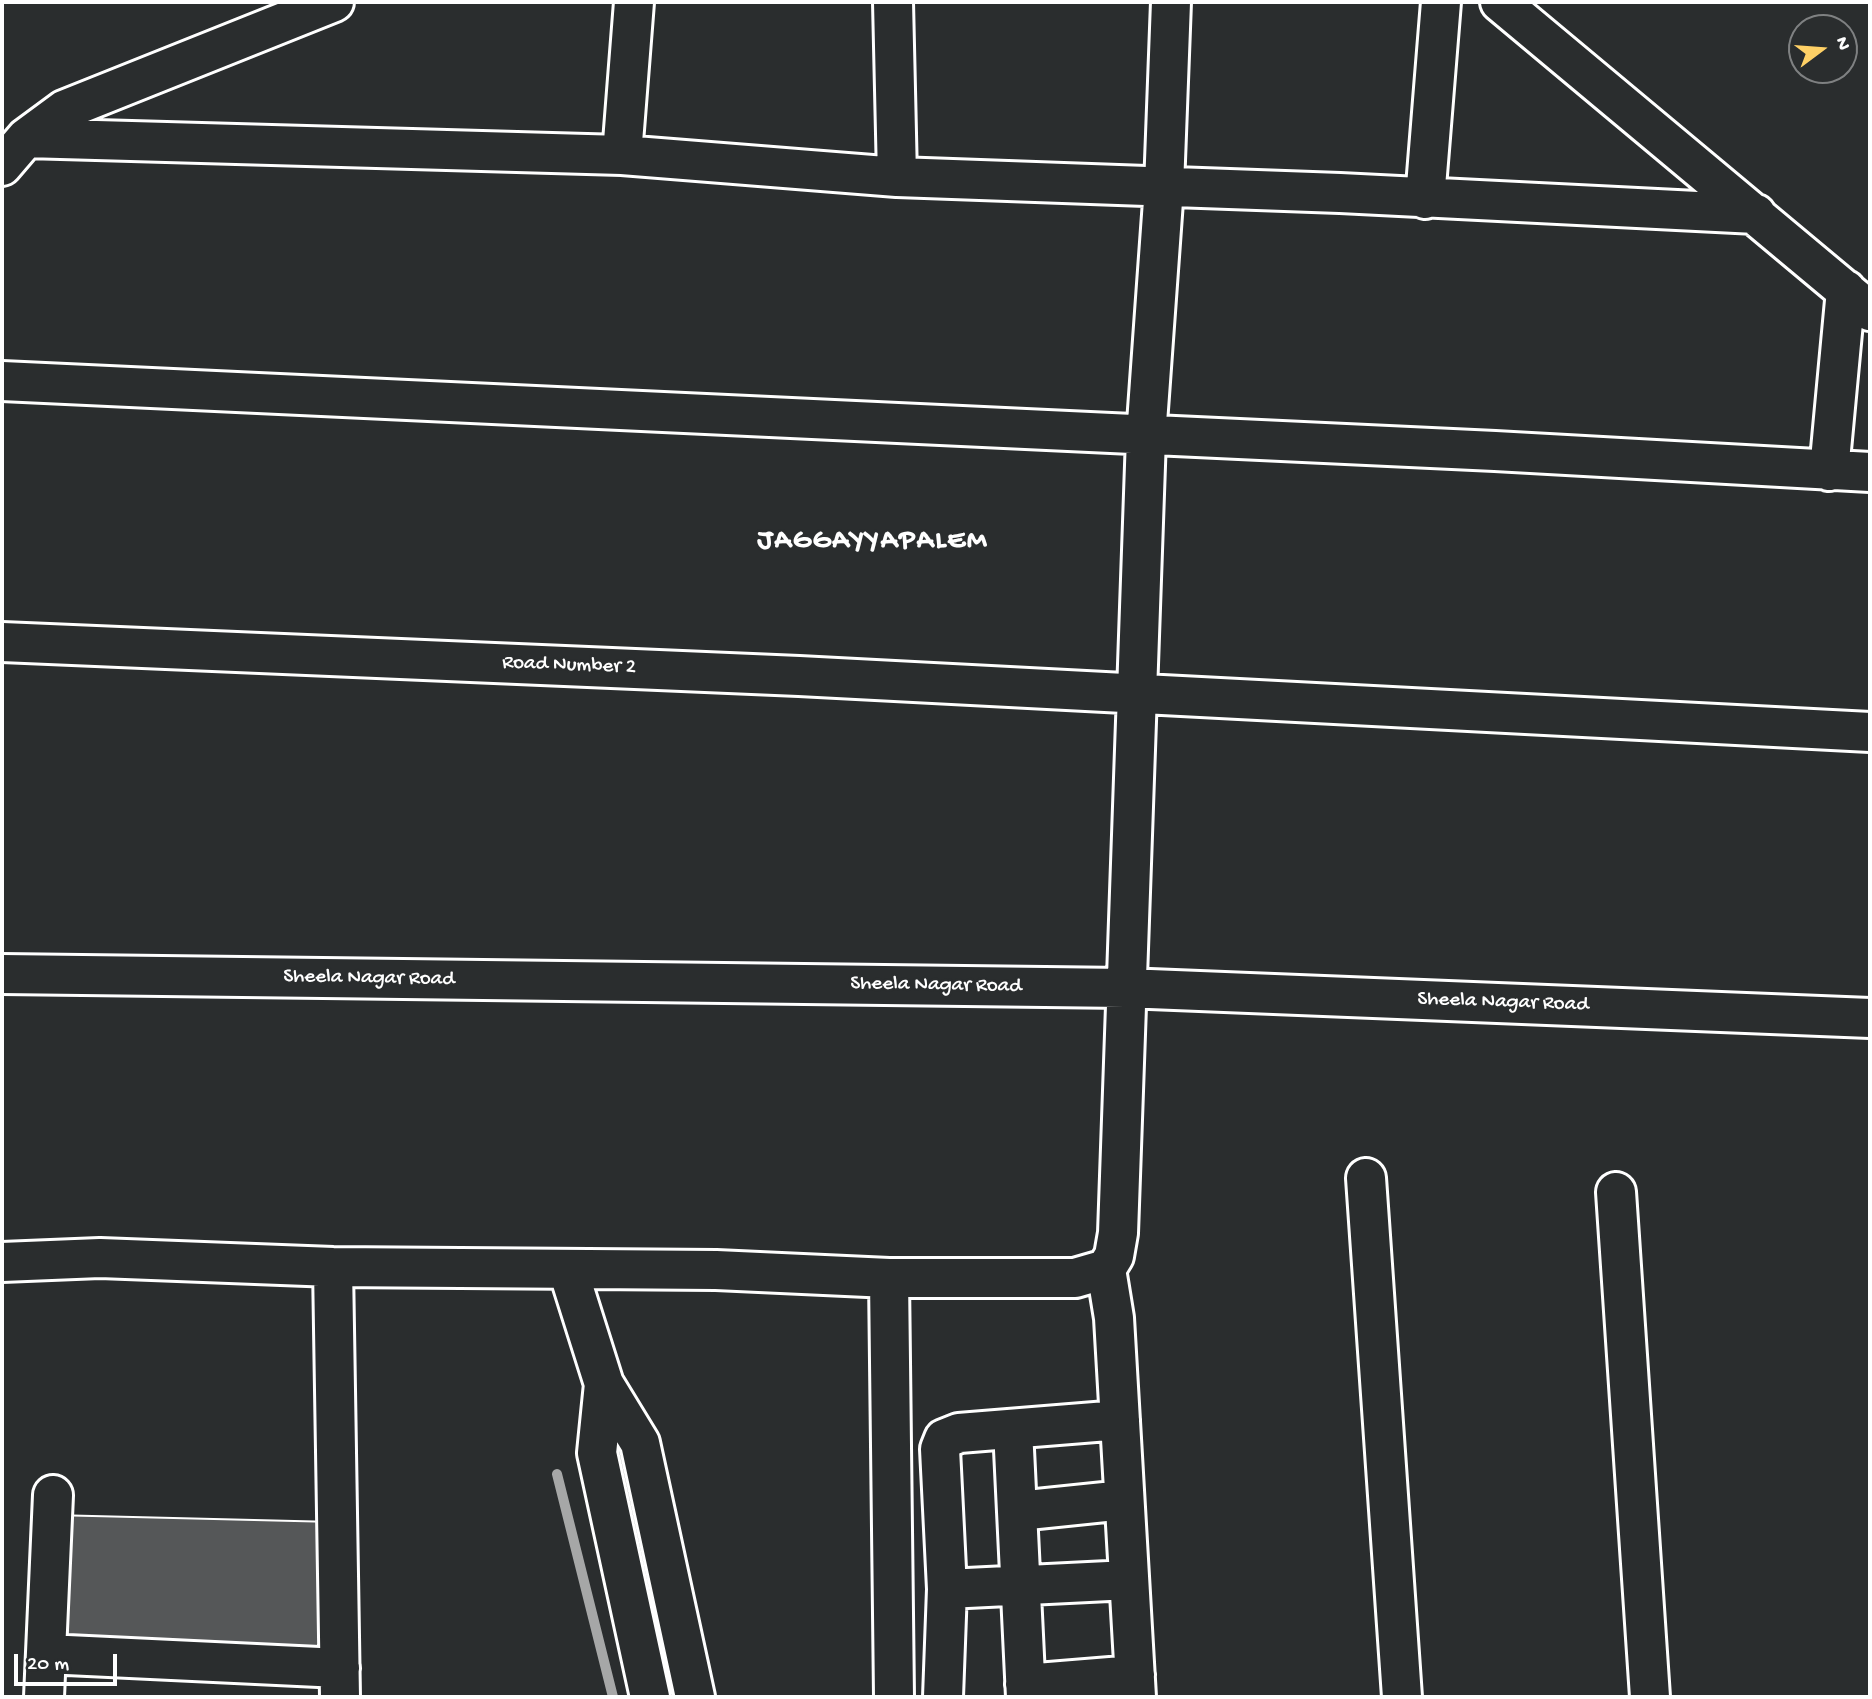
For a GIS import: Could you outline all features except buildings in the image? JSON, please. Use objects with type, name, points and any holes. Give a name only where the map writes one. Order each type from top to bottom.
[{"type":"street","points":[[14,152],[64,110],[334,2]]},
{"type":"street","points":[[622,155],[634,2]]},
{"type":"street","points":[[893,2],[898,177]]},
{"type":"street","points":[[1013,1429],[1026,1690],[1135,1686],[1114,1318],[1106,1269],[1114,1256],[1118,1233],[1146,437],[1164,187],[1171,2]]},
{"type":"street","points":[[1425,199],[1441,2]]},
{"type":"street","points":[[1500,2],[1858,301],[1829,471]]},
{"type":"street","points":[[14,152],[622,155],[898,177],[1756,214]]},
{"type":"street","points":[[2,381],[1146,437],[1495,451],[1870,472]]},
{"type":"street","name":"Road Number 2","points":[[2,642],[1137,693],[1870,732]]},
{"type":"street","name":"Sheela Nagar Road","points":[[2,974],[1125,988],[1870,1018]]},
{"type":"street","points":[[1366,1178],[1402,1697]]},
{"type":"street","points":[[1616,1192],[1650,1697]]},
{"type":"street","points":[[2,1262],[100,1258],[333,1267],[716,1270],[890,1278],[1075,1278],[1106,1269]]},
{"type":"street","points":[[46,1654],[340,1683],[333,1267]]},
{"type":"street","points":[[568,1270],[604,1384],[640,1443],[695,1697]]},
{"type":"street","points":[[890,1278],[894,1697]]},
{"type":"street","points":[[604,1384],[597,1453],[650,1697]]},
{"type":"street","points":[[943,1697],[947,1589],[940,1449],[944,1439],[959,1433],[1120,1420]]},
{"type":"street","points":[[44,1697],[53,1495]]},
{"type":"street","points":[[1018,1511],[1124,1500]]},
{"type":"street","points":[[947,1589],[1129,1580]]},
{"type":"waterway","points":[[557,1474],[613,1697]]},
{"type":"district","name":"JAGGAYYAPALEM","points":[[873,543]]}]
